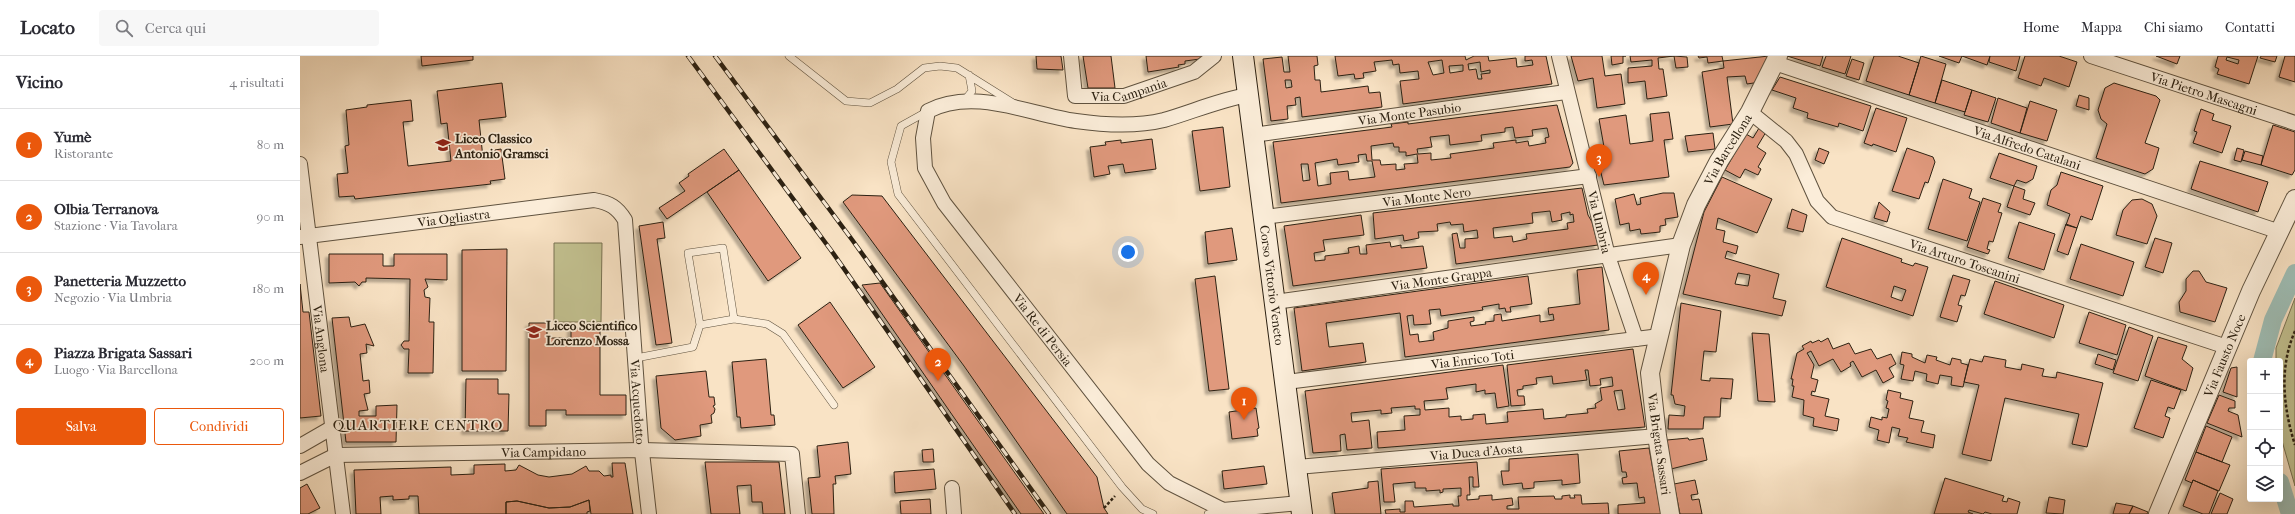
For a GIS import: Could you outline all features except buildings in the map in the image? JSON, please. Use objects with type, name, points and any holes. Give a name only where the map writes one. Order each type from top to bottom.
[{"type":"main road","name":"Corso Vittorio Veneto","points":[[1243,56],[1297,466],[1301,508]]},
{"type":"street","name":"Via Campania","points":[[1071,56],[1075,96],[1124,96],[1194,72],[1214,56]]},
{"type":"street","name":"Via Umbria","points":[[1559,56],[1566,92],[1589,176],[1608,256],[1636,339]]},
{"type":"street","name":"Via Pietro Mascagni","points":[[2090,56],[2295,123]]},
{"type":"street","name":"Via Barcellona","points":[[1650,373],[1681,244],[1696,205],[1718,161],[1750,112],[1776,60]]},
{"type":"street","name":"Via Alfredo Catalani","points":[[1776,60],[2280,232]]},
{"type":"street","name":"Via Monte Pasubio","points":[[1254,135],[1566,92]]},
{"type":"street","points":[[928,111],[943,103],[965,100],[1022,109],[1076,121],[1124,125],[1162,120],[1226,99],[1248,95]]},
{"type":"street","name":"Via Re di Persia","points":[[928,111],[923,138],[925,168],[944,203],[1148,464],[1169,483],[1223,510]]},
{"type":"street","name":"Via Arturo Toscanini","points":[[1750,112],[1786,141],[1796,154],[1817,201],[1832,217],[2227,347]]},
{"type":"street","name":"Via Anglona","points":[[300,164],[304,236],[333,427],[342,514]]},
{"type":"street","name":"Via Monte Nero","points":[[1264,217],[1589,176]]},
{"type":"street","name":"Via Fausto Noce","points":[[2158,514],[2227,347],[2295,199]]},
{"type":"street","name":"Via Ogliastra","points":[[304,236],[594,200],[607,202]]},
{"type":"street","name":"Via Acquedotto","points":[[607,202],[618,209],[625,220],[642,450],[650,514]]},
{"type":"street","points":[[1608,256],[1681,244]]},
{"type":"street","name":"Via Monte Grappa","points":[[1275,302],[1608,256]]},
{"type":"street","name":"Via Enrico Toti","points":[[1286,382],[1660,336]]},
{"type":"street","name":"Via Brigata Sassari","points":[[1650,373],[1657,436],[1670,514]]},
{"type":"street","points":[[300,446],[333,427]]},
{"type":"street","name":"Via Duca d'Aosta","points":[[1297,466],[1657,436]]},
{"type":"street","name":"Via Campidano","points":[[300,473],[336,455],[642,450],[792,454],[798,514]]},
{"type":"street","points":[[952,488],[954,514]]},
{"type":"street","points":[[1223,510],[1301,508]]},
{"type":"lane","points":[[789,56],[846,101],[870,103],[897,89],[924,68],[940,66],[957,68],[1022,109]]},
{"type":"lane","points":[[965,100],[972,91],[968,75]]},
{"type":"lane","points":[[928,111],[901,126],[891,162],[898,194],[1122,487],[1142,509],[1153,514]]},
{"type":"lane","points":[[636,358],[693,347],[700,325],[688,253],[723,248],[734,319]]},
{"type":"lane","points":[[700,325],[734,319],[767,324],[783,334],[834,405]]},
{"type":"lane","points":[[1208,514],[1223,510]]},
{"type":"path","points":[[2295,331],[2287,350],[2284,390],[2290,430],[2295,445]]},
{"type":"shaded area","points":[[554,243],[602,243],[601,322],[554,322]]},
{"type":"shaded area","points":[[2295,298],[2295,486],[2283,444],[2283,358],[2276,358],[2276,348]]},
{"type":"waterway","points":[[2263,358],[2273,320],[2295,273]]},
{"type":"waterway","points":[[2283,492],[2290,514]]},
{"type":"railway","points":[[688,56],[833,253],[1015,514]]},
{"type":"railway","points":[[715,56],[853,241],[1049,514]]},
{"type":"place","name":"Liceo Classico Antonio Gramsci","points":[[443,145]]},
{"type":"place","name":"Panetteria Muzzetto","points":[[1599,177]]},
{"type":"place","name":"Piazza Brigata Sassari","points":[[1646,295]]},
{"type":"place","name":"Liceo Scientifico Lorenzo Mossa","points":[[534,332]]},
{"type":"place","name":"Olbia Terranova","points":[[938,381]]},
{"type":"place","name":"Yumè","points":[[1244,420]]},
{"type":"district","name":"QUARTIERE CENTRO","points":[[418,425]]}]
